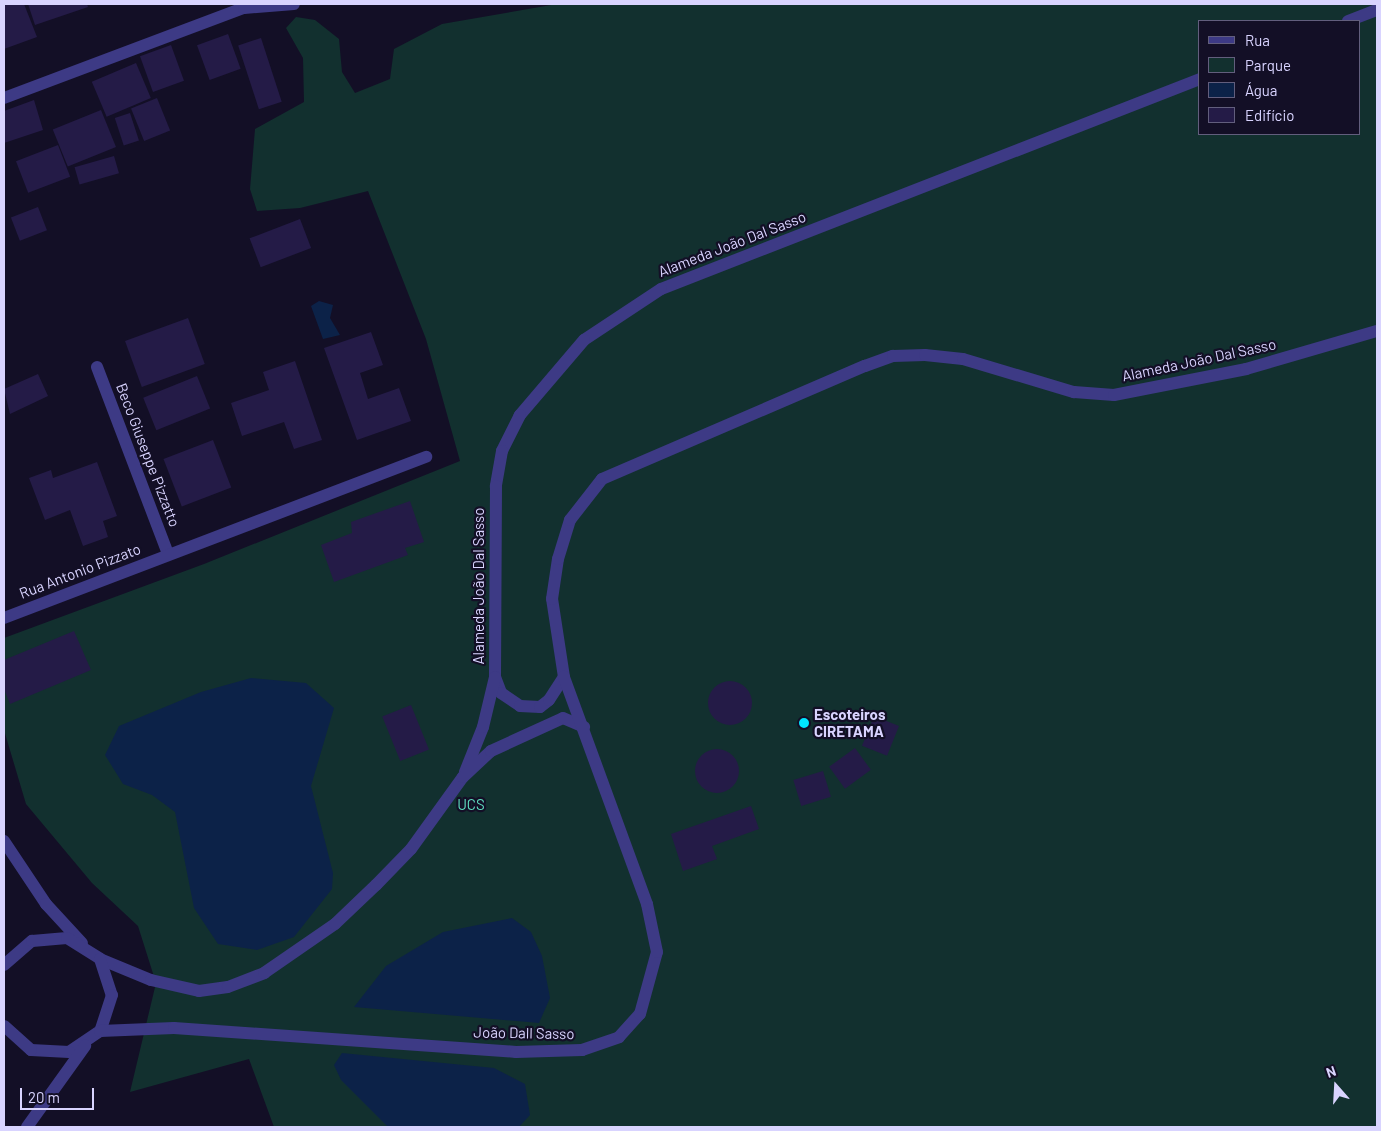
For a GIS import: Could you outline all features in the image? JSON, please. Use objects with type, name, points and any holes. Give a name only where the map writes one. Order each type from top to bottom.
[{"type":"street","points":[[4,98],[244,6],[294,4]]},
{"type":"street","points":[[1351,20],[1377,10]]},
{"type":"street","name":"Alameda João Dal Sasso","points":[[1198,80],[661,289],[618,313],[584,340],[520,415],[502,451],[496,486],[495,677],[501,692],[528,709],[550,700],[564,677],[552,599],[558,559],[570,520],[602,479],[864,366],[894,356],[925,355],[963,359],[1074,392],[1114,395],[1246,369],[1377,331]]},
{"type":"street","name":"Beco Giuseppe Pizzatto","points":[[97,368],[168,554]]},
{"type":"street","name":"Rua Antonio Pizzato","points":[[4,618],[426,457]]},
{"type":"street","points":[[464,777],[483,726],[495,677]]},
{"type":"street","name":"João Dall Sasso","points":[[100,1030],[174,1028],[516,1052],[582,1050],[619,1037],[640,1014],[657,952],[648,904],[564,677]]},
{"type":"street","points":[[4,841],[46,904],[83,944],[100,959],[151,980],[199,991],[228,987],[264,973],[336,924],[410,849],[464,777],[491,751],[545,722],[563,718],[584,727]]},
{"type":"street","points":[[4,965],[32,941],[50,937],[83,944]]},
{"type":"street","points":[[27,1127],[86,1044],[100,1030],[112,995],[100,959]]},
{"type":"street","points":[[4,1026],[32,1050],[50,1054],[86,1044]]},
{"type":"green space","name":"UCS","points":[[557,4],[1377,4],[1377,1127],[274,1127],[249,1059],[130,1092],[156,983],[138,926],[92,883],[26,804],[4,730],[4,638],[204,564],[460,461],[426,339],[368,191],[300,208],[257,211],[250,189],[255,129],[304,102],[303,58],[286,28],[296,17],[315,20],[339,39],[342,72],[355,93],[390,79],[394,49],[442,24]]},
{"type":"water","points":[[319,301],[333,305],[330,318],[340,335],[323,339],[311,306]]},
{"type":"water","points":[[251,678],[306,683],[334,708],[311,786],[333,873],[332,889],[294,937],[257,950],[218,944],[194,908],[175,812],[152,795],[123,784],[105,755],[119,726],[201,692]]},
{"type":"water","points":[[512,918],[531,932],[542,956],[550,998],[539,1023],[354,1007],[386,966],[443,932]]},
{"type":"water","points":[[342,1053],[494,1068],[525,1084],[530,1115],[519,1127],[388,1127],[341,1080],[334,1065]]},
{"type":"building","points":[[4,4],[24,4],[37,37],[4,49]]},
{"type":"building","points":[[28,4],[87,4],[88,7],[35,25]]},
{"type":"building","points":[[228,34],[241,69],[210,80],[197,45]]},
{"type":"building","points":[[261,38],[282,102],[259,109],[238,45]]},
{"type":"building","points":[[171,45],[184,81],[153,92],[140,56]]},
{"type":"building","points":[[136,63],[151,98],[107,117],[92,82]]},
{"type":"building","points":[[157,98],[170,130],[144,141],[131,108]]},
{"type":"building","points":[[34,100],[43,130],[4,143],[4,111]]},
{"type":"building","points":[[101,110],[116,147],[68,167],[53,129]]},
{"type":"building","points":[[130,113],[139,141],[124,146],[115,118]]},
{"type":"building","points":[[58,145],[70,177],[28,193],[16,161]]},
{"type":"building","points":[[114,156],[119,173],[80,185],[75,167]]},
{"type":"building","points":[[38,207],[47,230],[20,241],[11,217]]},
{"type":"building","points":[[300,219],[311,248],[261,267],[250,238]]},
{"type":"building","points":[[188,318],[205,364],[142,387],[125,341]]},
{"type":"building","points":[[371,332],[383,365],[360,373],[368,399],[399,388],[411,421],[357,440],[324,348]]},
{"type":"building","points":[[295,361],[322,440],[294,449],[284,422],[242,436],[231,403],[269,390],[263,372]]},
{"type":"building","points":[[38,374],[48,396],[10,414],[4,389]]},
{"type":"building","points":[[197,376],[210,408],[156,430],[143,398]]},
{"type":"building","points":[[213,440],[231,488],[182,507],[164,459]]},
{"type":"building","points":[[97,462],[117,516],[103,521],[108,537],[83,546],[70,510],[45,520],[29,478],[51,470],[53,478]]},
{"type":"building","points":[[410,501],[424,542],[405,548],[408,555],[334,582],[321,545],[352,533],[351,522]]},
{"type":"building","points":[[74,631],[91,670],[10,704],[4,689],[4,660]]},
{"type":"building","points":[[730,681],[742,685],[748,691],[752,703],[748,715],[742,721],[730,725],[718,721],[712,715],[708,703],[712,691],[718,685]]},
{"type":"building","points":[[411,705],[429,750],[400,761],[382,717]]},
{"type":"building","points":[[874,716],[899,726],[887,756],[862,746]]},
{"type":"building","points":[[855,748],[871,770],[845,789],[829,767]]},
{"type":"building","points":[[717,749],[729,753],[735,759],[739,771],[735,783],[729,789],[717,793],[705,789],[699,783],[695,771],[699,759],[705,753]]},
{"type":"building","points":[[823,771],[831,797],[801,806],[793,780]]},
{"type":"building","points":[[751,806],[759,829],[712,846],[717,859],[683,871],[671,834]]},
{"type":"place","name":"Escoteiros CIRETAMA","points":[[804,723]]}]
